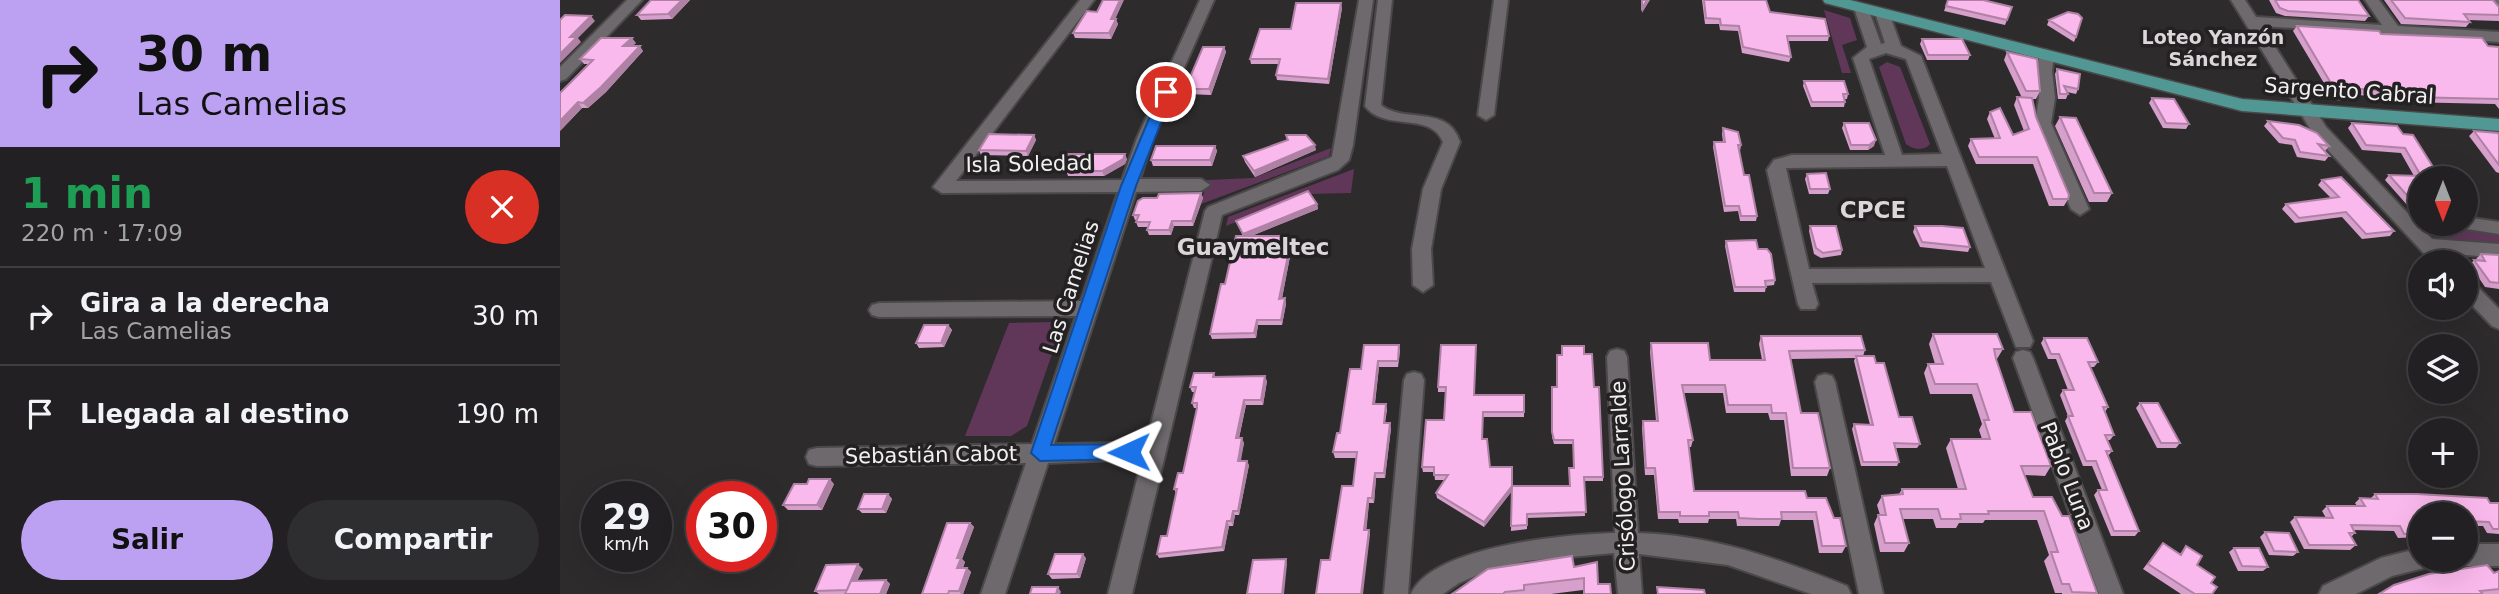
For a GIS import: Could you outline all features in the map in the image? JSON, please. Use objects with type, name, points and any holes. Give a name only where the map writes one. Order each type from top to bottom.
[{"type":"main road","name":"Sargento Cabral","points":[[1831,0],[2242,105],[2499,125]]},
{"type":"street","points":[[560,76],[635,0]]},
{"type":"street","name":"Isla Soledad","points":[[1087,0],[1061,38],[983,131],[942,187],[1200,185]]},
{"type":"street","name":"Las Camelias","points":[[993,594],[1146,138],[1208,0]]},
{"type":"street","points":[[1120,594],[1214,211],[1332,166],[1339,160],[1345,145],[1366,0]]},
{"type":"street","points":[[1385,0],[1373,106],[1381,113],[1440,126],[1452,137],[1453,145],[1433,182],[1420,269],[1423,285]]},
{"type":"street","points":[[1486,115],[1501,0]]},
{"type":"street","points":[[2238,0],[2320,131],[2431,250]]},
{"type":"street","points":[[2372,0],[2393,30]]},
{"type":"street","points":[[1861,8],[1875,49]]},
{"type":"street","points":[[1882,13],[1895,49]]},
{"type":"street","points":[[2251,21],[2499,37]]},
{"type":"street","points":[[1896,161],[1861,58],[1875,49],[1895,49],[1913,56],[2023,350]]},
{"type":"street","points":[[2046,55],[2041,80],[2047,95],[2043,123],[2081,209]]},
{"type":"street","points":[[1808,304],[1776,170],[1780,164],[1792,161],[1953,160]]},
{"type":"street","points":[[2399,216],[2408,217]]},
{"type":"street","points":[[2478,225],[2499,228]]},
{"type":"street","points":[[2426,245],[2499,251]]},
{"type":"street","points":[[1801,276],[1997,275]]},
{"type":"street","points":[[2478,298],[2496,315]]},
{"type":"street","points":[[879,310],[1088,308]]},
{"type":"street","name":"Pablo Luna","points":[[2023,350],[2111,594]]},
{"type":"street","name":"Crisólogo Larralde","points":[[1617,357],[1630,594]]},
{"type":"street","points":[[1396,594],[1414,380]]},
{"type":"street","points":[[1825,382],[1871,594]]},
{"type":"street","name":"Sebastián Cabot","points":[[817,457],[1129,452]]},
{"type":"street","points":[[1423,594],[1461,570],[1501,555],[1550,546],[1627,545],[1686,547],[1726,554],[1839,594]]},
{"type":"street","points":[[2478,555],[2499,555]]},
{"type":"street","points":[[2332,594],[2389,566],[2408,562]]},
{"type":"shaded area","points":[[1824,10],[1850,18],[1857,40],[1842,45],[1851,73],[1842,73]]},
{"type":"shaded area","points":[[1887,62],[1900,67],[1930,144],[1925,148],[1906,144],[1879,67]]},
{"type":"shaded area","points":[[1331,148],[1329,156],[1201,204],[1207,180],[1253,178]]},
{"type":"shaded area","points":[[1354,169],[1351,193],[1308,194],[1226,226],[1228,217]]},
{"type":"shaded area","points":[[2478,231],[2499,233],[2499,246],[2442,240],[2438,236],[2478,236]]},
{"type":"shaded area","points":[[1052,322],[1060,331],[1027,426],[1011,436],[965,436],[1009,323]]},
{"type":"building","points":[[651,0],[682,0],[668,14],[637,15]]},
{"type":"building","points":[[1103,0],[1120,0],[1111,19],[1116,19],[1109,33],[1073,33],[1087,11],[1097,12]]},
{"type":"building","points":[[1704,0],[1766,0],[1770,12],[1825,19],[1829,36],[1787,36],[1791,57],[1743,47],[1739,26],[1721,25],[1720,19],[1706,18]]},
{"type":"building","points":[[1948,0],[1983,0],[2012,7],[2007,20],[1946,6]]},
{"type":"building","points":[[2275,0],[2358,0],[2369,16],[2288,11],[2280,8]]},
{"type":"building","points":[[2391,0],[2493,0],[2499,7],[2499,15],[2464,14],[2470,22],[2405,18]]},
{"type":"building","points":[[1296,3],[1341,3],[1328,79],[1276,75],[1280,59],[1250,59],[1260,29],[1291,29]]},
{"type":"building","points":[[2068,12],[2078,14],[2082,18],[2076,37],[2049,20]]},
{"type":"building","points":[[565,15],[591,16],[570,37],[577,37],[560,54],[560,20]]},
{"type":"building","points":[[2297,26],[2379,31],[2381,34],[2482,38],[2488,46],[2499,47],[2499,99],[2407,97],[2405,92],[2360,89],[2354,91],[2357,96],[2338,95]]},
{"type":"building","points":[[601,38],[632,38],[623,46],[640,46],[601,87],[583,103],[578,102],[560,121],[560,93],[593,60],[580,59]]},
{"type":"building","points":[[1922,39],[1962,39],[1970,55],[1928,55]]},
{"type":"building","points":[[1203,47],[1224,47],[1209,89],[1185,89]]},
{"type":"building","points":[[2007,52],[2037,59],[2040,91],[2026,91]]},
{"type":"building","points":[[2057,69],[2080,74],[2078,89],[2064,86],[2068,94],[2060,94]]},
{"type":"building","points":[[1804,81],[1844,81],[1848,94],[1843,94],[1845,102],[1812,102]]},
{"type":"building","points":[[2017,97],[2032,98],[2036,117],[2069,195],[2068,199],[2053,199],[2037,157],[1979,157],[1971,139],[2000,138],[1990,112],[2000,108],[2013,135],[2029,129]]},
{"type":"building","points":[[2152,98],[2174,99],[2189,124],[2166,123]]},
{"type":"building","points":[[2060,117],[2076,118],[2112,193],[2094,193]]},
{"type":"building","points":[[2268,121],[2299,125],[2317,133],[2329,146],[2318,144],[2329,156],[2300,152],[2295,140],[2283,138]]},
{"type":"building","points":[[1844,123],[1869,123],[1876,140],[1869,145],[1851,145]]},
{"type":"building","points":[[2352,123],[2397,126],[2403,134],[2413,135],[2432,166],[2415,166],[2405,148],[2366,145]]},
{"type":"building","points":[[1723,128],[1738,132],[1744,175],[1749,175],[1757,216],[1741,216],[1739,206],[1725,206],[1714,142],[1725,142]]},
{"type":"building","points":[[2474,131],[2498,133],[2499,165]]},
{"type":"building","points":[[989,134],[1034,135],[1026,151],[979,150]]},
{"type":"building","points":[[1286,135],[1306,135],[1315,145],[1254,171],[1243,156],[1288,140]]},
{"type":"building","points":[[1156,146],[1215,146],[1210,160],[1151,160]]},
{"type":"building","points":[[1067,154],[1125,154],[1123,159],[1102,171],[1066,171],[1067,168],[1061,168]]},
{"type":"building","points":[[1826,173],[1830,189],[1810,189],[1807,174]]},
{"type":"building","points":[[2389,175],[2408,176],[2408,196]]},
{"type":"building","points":[[2341,177],[2394,231],[2366,234],[2346,212],[2299,218],[2286,204],[2339,197],[2322,180]]},
{"type":"building","points":[[1308,191],[1317,204],[1243,234],[1236,221]]},
{"type":"building","points":[[1201,193],[1192,221],[1172,221],[1169,230],[1147,230],[1150,222],[1136,222],[1139,215],[1133,215],[1138,201],[1143,198],[1157,198],[1159,194]]},
{"type":"building","points":[[1810,226],[1836,226],[1842,250],[1823,253],[1816,248]]},
{"type":"building","points":[[1915,226],[1963,228],[1970,247],[1922,242]]},
{"type":"building","points":[[1236,236],[1292,236],[1279,299],[1285,298],[1281,320],[1257,320],[1254,333],[1210,334],[1221,284],[1225,284]]},
{"type":"building","points":[[1756,240],[1758,249],[1767,249],[1771,254],[1775,280],[1765,281],[1766,287],[1735,287],[1726,241]]},
{"type":"building","points":[[2481,254],[2499,255],[2499,283],[2490,282],[2478,266],[2478,260],[2485,261]]},
{"type":"building","points":[[924,325],[948,325],[941,343],[916,343]]},
{"type":"building","points":[[1933,334],[1997,334],[2003,349],[1994,349],[1996,359],[2014,412],[2031,412],[2051,466],[2021,466],[2033,497],[2052,497],[2062,516],[2069,516],[2097,593],[2072,592],[2069,584],[2062,584],[2051,552],[2058,552],[2044,511],[1988,511],[1989,514],[1960,514],[1961,519],[1941,519],[1938,509],[1900,509],[1909,543],[1885,543],[1878,515],[1886,515],[1882,496],[1903,494],[1902,489],[1966,489],[1951,439],[1990,439],[1984,420],[1989,420],[1977,384],[1935,384],[1928,364],[1943,364]]},
{"type":"building","points":[[1761,336],[1861,336],[1865,350],[1789,351],[1801,413],[1818,413],[1830,468],[1793,468],[1786,413],[1772,413],[1771,405],[1728,405],[1725,385],[1682,385],[1693,440],[1688,440],[1694,491],[1805,491],[1807,498],[1826,498],[1834,518],[1840,518],[1846,546],[1822,546],[1816,512],[1781,512],[1782,519],[1758,519],[1739,518],[1738,512],[1680,516],[1680,512],[1659,512],[1655,468],[1646,468],[1643,421],[1658,421],[1651,343],[1708,343],[1710,360],[1765,360]]},
{"type":"building","points":[[2044,338],[2087,338],[2098,362],[2088,362],[2108,407],[2103,407],[2114,435],[2105,435],[2112,451],[2106,451],[2139,531],[2114,531],[2098,490],[2107,490],[2096,461],[2086,461],[2068,416],[2073,416],[2063,390],[2074,390],[2059,354],[2051,354]]},
{"type":"building","points":[[1364,345],[1399,345],[1398,361],[1378,361],[1373,404],[1386,404],[1384,423],[1390,423],[1384,473],[1375,473],[1372,498],[1368,498],[1364,530],[1369,530],[1361,594],[1316,594],[1321,560],[1330,560],[1342,486],[1353,486],[1357,452],[1333,452],[1337,433],[1340,433],[1350,369],[1361,369]]},
{"type":"building","points":[[1441,345],[1476,345],[1474,395],[1524,395],[1524,412],[1483,412],[1482,439],[1487,439],[1490,467],[1512,467],[1512,486],[1484,522],[1436,493],[1448,475],[1434,475],[1434,467],[1422,467],[1426,420],[1444,420],[1446,387],[1438,387]]},
{"type":"building","points":[[1562,346],[1584,346],[1584,354],[1592,354],[1594,387],[1599,387],[1603,477],[1584,477],[1586,512],[1527,514],[1527,525],[1511,526],[1512,486],[1570,486],[1569,468],[1574,468],[1573,440],[1554,440],[1552,432],[1552,387],[1557,387],[1557,355],[1562,355]]},
{"type":"building","points":[[1856,356],[1874,356],[1876,363],[1884,363],[1899,417],[1912,417],[1920,444],[1894,443],[1899,462],[1863,462],[1854,424],[1873,425]]},
{"type":"building","points":[[1194,373],[1214,373],[1213,377],[1265,376],[1261,400],[1244,400],[1236,438],[1242,438],[1238,461],[1247,461],[1238,511],[1233,511],[1231,521],[1227,521],[1222,547],[1157,554],[1161,536],[1167,536],[1177,489],[1174,489],[1178,473],[1183,473],[1197,408],[1197,403],[1192,403],[1196,387],[1190,387]]},
{"type":"building","points":[[2140,403],[2158,403],[2180,443],[2161,443]]},
{"type":"building","points":[[809,479],[830,479],[817,505],[783,505],[794,484],[807,484]]},
{"type":"building","points":[[864,494],[888,494],[882,509],[858,509]]},
{"type":"building","points":[[2375,494],[2487,498],[2490,503],[2499,503],[2499,529],[2493,529],[2489,522],[2478,522],[2478,502],[2408,502],[2408,534],[2404,534],[2400,526],[2351,525],[2355,533],[2349,533],[2356,545],[2309,545],[2295,517],[2333,518],[2327,506],[2365,506],[2360,498],[2378,499]]},
{"type":"building","points":[[947,523],[970,523],[957,558],[961,558],[957,568],[967,568],[959,591],[949,591],[948,594],[922,594]]},
{"type":"building","points":[[2265,532],[2289,533],[2298,552],[2274,551]]},
{"type":"building","points":[[2163,543],[2181,555],[2186,546],[2202,556],[2197,565],[2215,577],[2211,583],[2217,587],[2212,594],[2195,594],[2148,564]]},
{"type":"building","points":[[2234,548],[2259,548],[2268,567],[2242,566]]},
{"type":"building","points":[[1055,554],[1083,554],[1077,574],[1048,574]]},
{"type":"building","points":[[1572,556],[1574,567],[1597,562],[1598,584],[1610,584],[1611,594],[1584,594],[1584,578],[1524,585],[1524,590],[1503,594],[1452,594],[1488,569]]},
{"type":"building","points":[[1286,559],[1282,594],[1247,594],[1253,560]]},
{"type":"building","points":[[858,564],[847,590],[815,591],[826,565]]},
{"type":"building","points":[[2487,565],[2494,573],[2499,571],[2499,589],[2480,591],[2480,594],[2379,594],[2394,585],[2429,574],[2478,572],[2478,566]]},
{"type":"building","points":[[886,580],[880,594],[845,594],[851,581]]},
{"type":"building","points":[[1032,587],[1058,587],[1056,594],[1030,594]]},
{"type":"building","points":[[1657,587],[1704,590],[1705,594],[1658,594]]},
{"type":"district","name":"Loteo Yanzón Sánchez","points":[[2213,48]]},
{"type":"district","name":"CPCE","points":[[1873,210]]},
{"type":"district","name":"Guaymeltec","points":[[1253,247]]},
{"type":"route","points":[[1129,452],[1040,453],[1129,186],[1166,92]]}]
